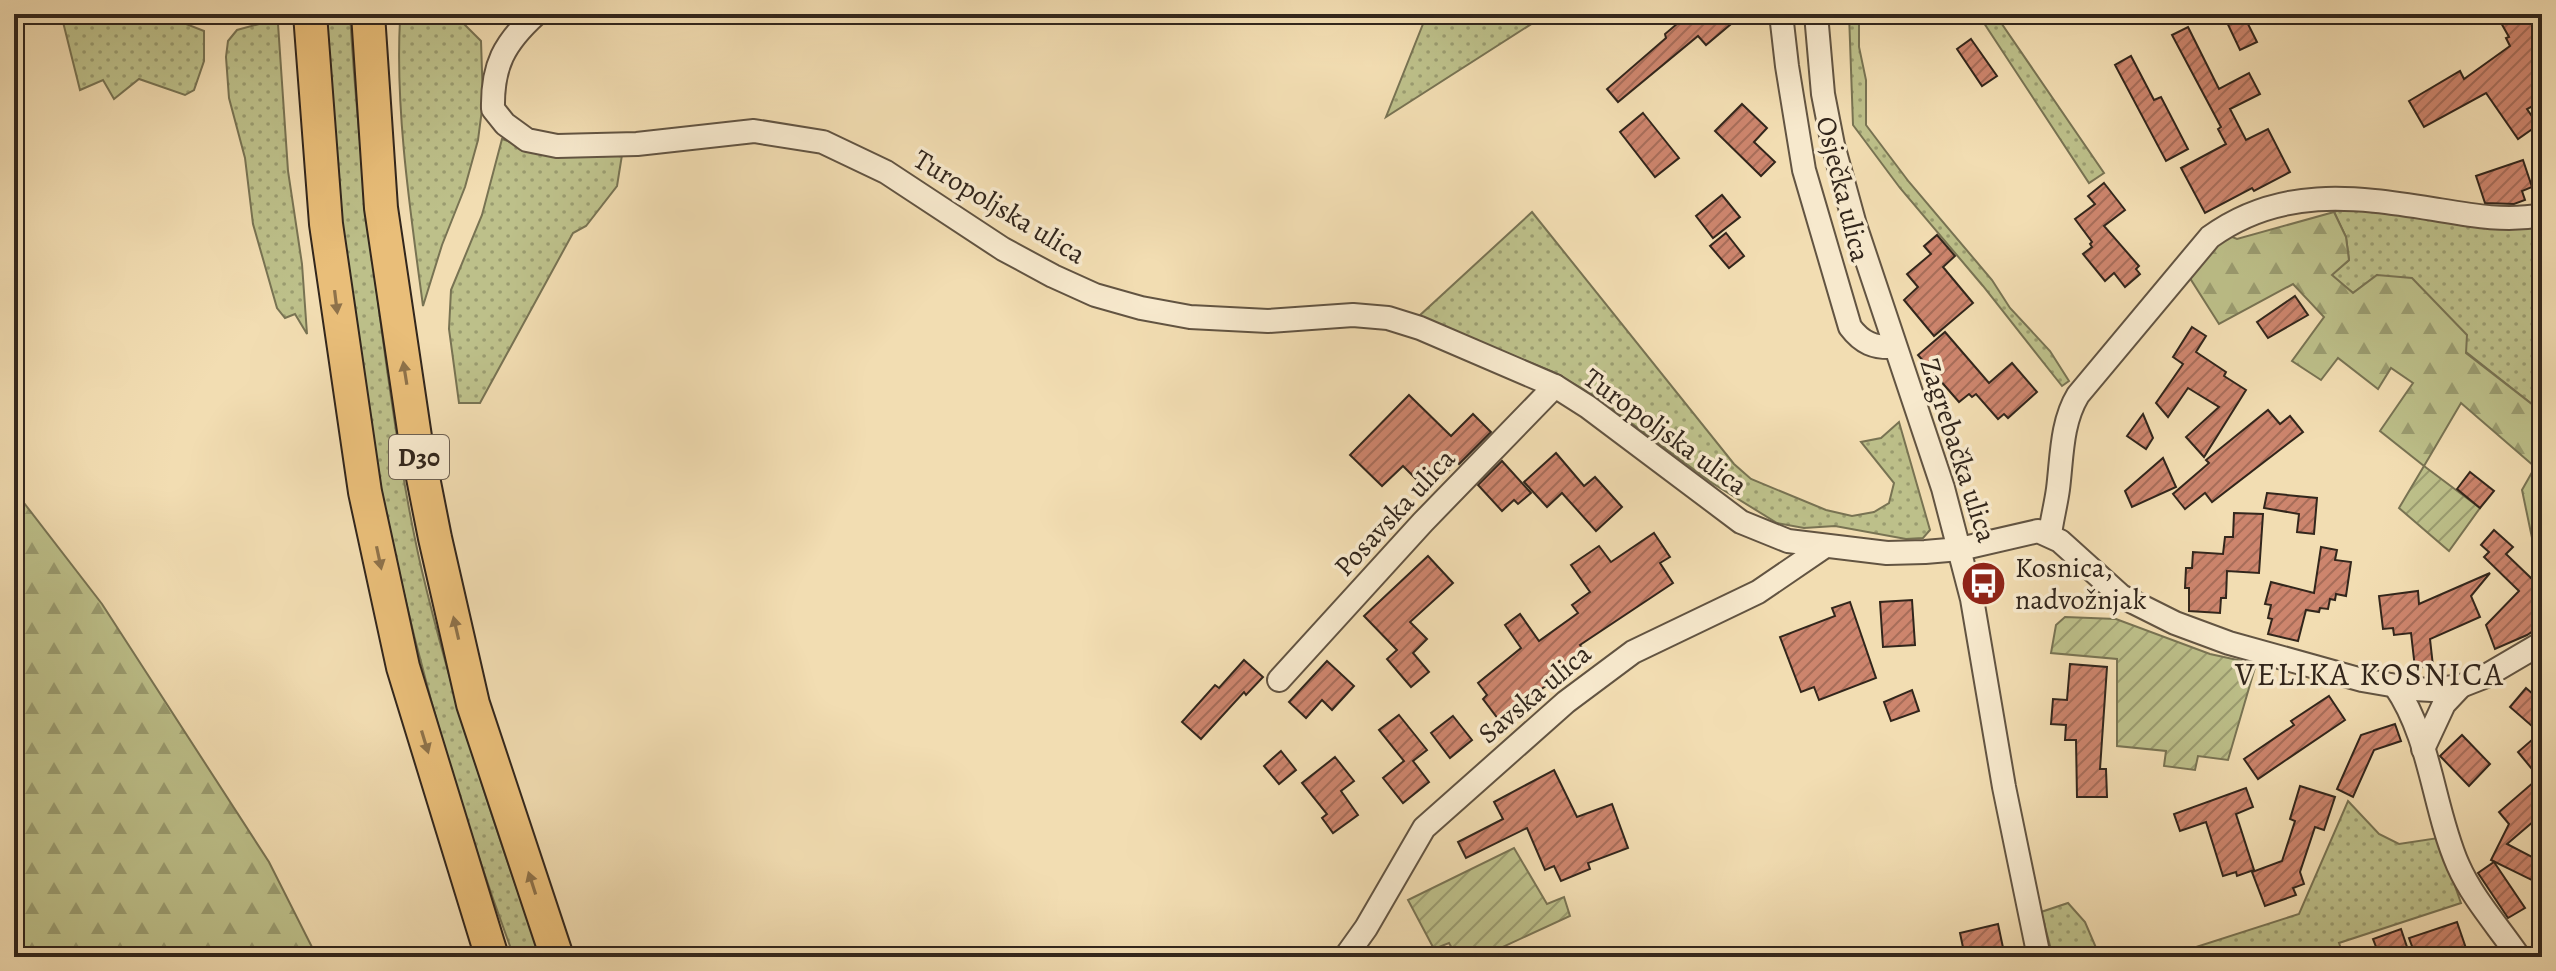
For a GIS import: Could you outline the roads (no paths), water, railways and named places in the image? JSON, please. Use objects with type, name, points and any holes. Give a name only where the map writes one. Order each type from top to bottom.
[{"type":"highway","points":[[290,14],[306,186],[326,224]]},
{"type":"highway","name":"D30","points":[[310,14],[326,224],[365,492],[403,667],[492,957]]},
{"type":"highway","name":"D30","points":[[368,14],[381,208],[415,437],[473,704],[557,957]]},
{"type":"highway","points":[[381,208],[398,175],[385,38],[387,14]]},
{"type":"street","name":"Turopoljska ulica","points":[[536,14],[516,32],[502,52],[492,88],[493,109],[505,124],[527,140],[557,146],[637,144],[754,131],[823,142],[886,172],[1003,249],[1095,295],[1190,317],[1268,321],[1353,315],[1388,318],[1488,355],[1555,386],[1588,407],[1741,522],[1788,541],[1887,553],[1960,549],[2038,531],[2050,534]]},
{"type":"street","name":"Osječka ulica","points":[[1781,14],[1804,170],[1850,327],[1866,343],[1879,348],[1894,347]]},
{"type":"street","name":"Zagrebačka ulica","points":[[1818,16],[1823,94],[1833,145],[1894,347],[1943,488],[1972,599],[2004,787],[2039,957]]},
{"type":"street","points":[[2542,215],[2510,219],[2363,200],[2320,198],[2284,203],[2233,221],[2210,237],[2078,395],[2071,407],[2062,446],[2050,534],[2121,596],[2175,623],[2241,646],[2362,680],[2432,690],[2461,686],[2484,677],[2542,643]]},
{"type":"street","name":"Posavska ulica","points":[[1279,680],[1423,522],[1555,386]]},
{"type":"street","name":"Savska ulica","points":[[1346,956],[1366,928],[1424,828],[1566,702],[1633,652],[1758,592],[1824,547]]},
{"type":"street","points":[[2395,686],[2423,749],[2458,865],[2488,916],[2519,957]]},
{"type":"street","points":[[2423,749],[2444,704],[2461,686]]},
{"type":"place","name":"Kosnica, nadvožnjak","points":[[1984,583]]},
{"type":"district","name":"VELIKA KOSNICA","points":[[2370,674]]}]
